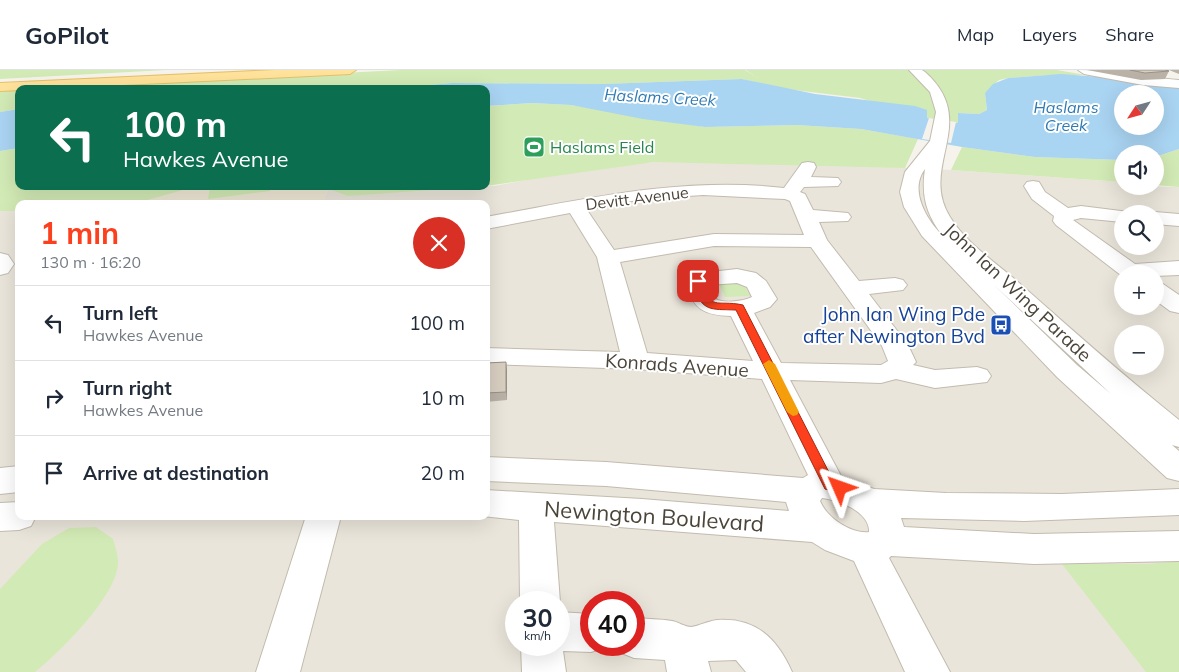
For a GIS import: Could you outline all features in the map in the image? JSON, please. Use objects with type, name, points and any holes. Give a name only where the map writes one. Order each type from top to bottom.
[{"type":"main road","points":[[18,85],[284,70]]},
{"type":"main road","points":[[238,73],[350,70]]},
{"type":"main road","points":[[0,86],[15,85]]},
{"type":"street","name":"John Ian Wing Parade","points":[[915,70],[934,88],[939,96],[941,131],[931,193],[941,219],[951,231],[1125,392],[1179,436]]},
{"type":"street","points":[[1084,70],[1143,81],[1179,84]]},
{"type":"street","points":[[1153,70],[1179,80]]},
{"type":"street","name":"John Ian Wing Parade","points":[[941,131],[914,172],[909,192],[913,207],[932,236],[1067,371],[1179,469]]},
{"type":"street","points":[[799,181],[798,198],[817,241],[895,345],[902,362],[896,370],[915,376],[935,379],[977,376]]},
{"type":"street","name":"Devitt Avenue","points":[[490,222],[632,195],[684,191],[764,190],[799,181],[832,182]]},
{"type":"street","points":[[1032,186],[1038,195],[1064,214],[1081,212],[1114,215]]},
{"type":"street","points":[[574,205],[608,257],[636,361]]},
{"type":"street","points":[[1064,214],[1063,221],[1070,228],[1121,265]]},
{"type":"street","points":[[806,216],[841,217]]},
{"type":"street","points":[[1164,219],[1179,220]]},
{"type":"street","points":[[608,257],[714,240],[817,241]]},
{"type":"street","points":[[0,260],[2,264],[0,268]]},
{"type":"street","points":[[1164,270],[1179,268]]},
{"type":"street","points":[[852,289],[895,285]]},
{"type":"street","points":[[1164,295],[1179,306]]},
{"type":"street","points":[[740,308],[773,371],[818,488],[803,501],[805,509],[813,522],[848,544],[1025,549],[1179,546]]},
{"type":"street","name":"Konrads Avenue","points":[[490,356],[636,361],[773,371],[882,374],[896,370]]},
{"type":"street","name":"Newington Boulevard","points":[[490,468],[818,488],[852,493],[868,502]]},
{"type":"street","points":[[0,481],[15,479]]},
{"type":"street","points":[[868,502],[1008,509],[1073,508],[1179,502]]},
{"type":"street","points":[[868,502],[884,519],[888,531],[877,545],[887,594],[928,672]]},
{"type":"street","name":"Newington Boulevard","points":[[490,504],[642,513],[821,528]]},
{"type":"street","points":[[536,507],[540,591]]},
{"type":"street","points":[[0,517],[15,516]]},
{"type":"street","points":[[278,672],[323,520]]},
{"type":"street","points":[[645,639],[673,641],[689,659],[697,643],[745,642],[761,657],[770,672]]},
{"type":"street","points":[[543,656],[544,672]]},
{"type":"shaded area","points":[[707,158],[951,170],[1114,181],[1114,195],[1164,195],[1164,187],[1179,187],[1179,672],[0,672],[0,211],[15,211],[15,520],[490,520],[490,200],[171,200],[277,190],[333,190],[346,194],[420,190],[490,190],[490,186],[590,167]]},
{"type":"shaded area","points":[[176,190],[328,190],[324,200],[140,200]]},
{"type":"green space","points":[[0,70],[166,70],[0,79]]},
{"type":"green space","points":[[401,70],[745,70],[758,78],[746,70],[1057,70],[1086,75],[1050,75],[999,80],[985,93],[987,110],[979,114],[959,113],[958,123],[926,118],[860,98],[786,89],[742,79],[603,84],[104,85]]},
{"type":"green space","points":[[15,89],[15,110],[0,112],[0,90]]},
{"type":"green space","points":[[532,103],[571,105],[705,127],[797,125],[861,129],[918,139],[905,168],[654,162],[490,185],[490,106]]},
{"type":"green space","points":[[962,147],[1035,157],[1114,160],[1114,181],[951,170]]},
{"type":"green space","points":[[15,149],[15,190],[183,190],[147,200],[15,200],[15,211],[0,211],[0,151]]},
{"type":"green space","points":[[1179,149],[1179,187],[1164,186],[1164,154]]},
{"type":"green space","points":[[210,190],[270,190],[270,191],[208,199]]},
{"type":"green space","points":[[332,190],[430,190],[348,196]]},
{"type":"green space","points":[[743,283],[750,296],[725,297],[719,284]]},
{"type":"green space","points":[[96,527],[113,539],[117,553],[118,562],[109,590],[86,622],[59,651],[35,672],[0,672],[0,589],[42,544],[69,528]]},
{"type":"green space","points":[[1179,561],[1179,672],[1146,672],[1062,564],[1148,564]]},
{"type":"water","name":"Haslams Creek","points":[[1061,74],[1127,79],[1158,85],[1114,85],[1114,135],[1164,135],[1164,86],[1179,89],[1179,149],[1164,154],[1164,145],[1114,145],[1114,160],[1035,157],[962,147],[861,129],[797,125],[705,127],[643,119],[571,105],[532,103],[490,106],[490,85],[429,85],[452,83],[603,84],[742,79],[815,94],[915,106],[927,110],[927,118],[958,123],[958,113],[979,114],[987,110],[985,93],[993,84],[1008,78]]},
{"type":"water","points":[[15,110],[15,149],[0,151],[0,112]]},
{"type":"pier","points":[[929,118],[956,122],[951,143],[922,139]]},
{"type":"building","points":[[1130,70],[1165,70],[1169,71],[1145,73]]},
{"type":"building","points":[[506,362],[506,392],[490,393],[490,363]]},
{"type":"waterway","points":[[1164,87],[1179,88]]},
{"type":"slow traffic","points":[[769,364],[793,412]]},
{"type":"place","name":"Haslams Field","points":[[534,147]]},
{"type":"place","name":"John Ian Wing Pde after Newington Bvd","points":[[1001,325]]},
{"type":"route","points":[[698,281],[697,286],[704,301],[710,306],[740,308],[830,486],[840,488]]}]
